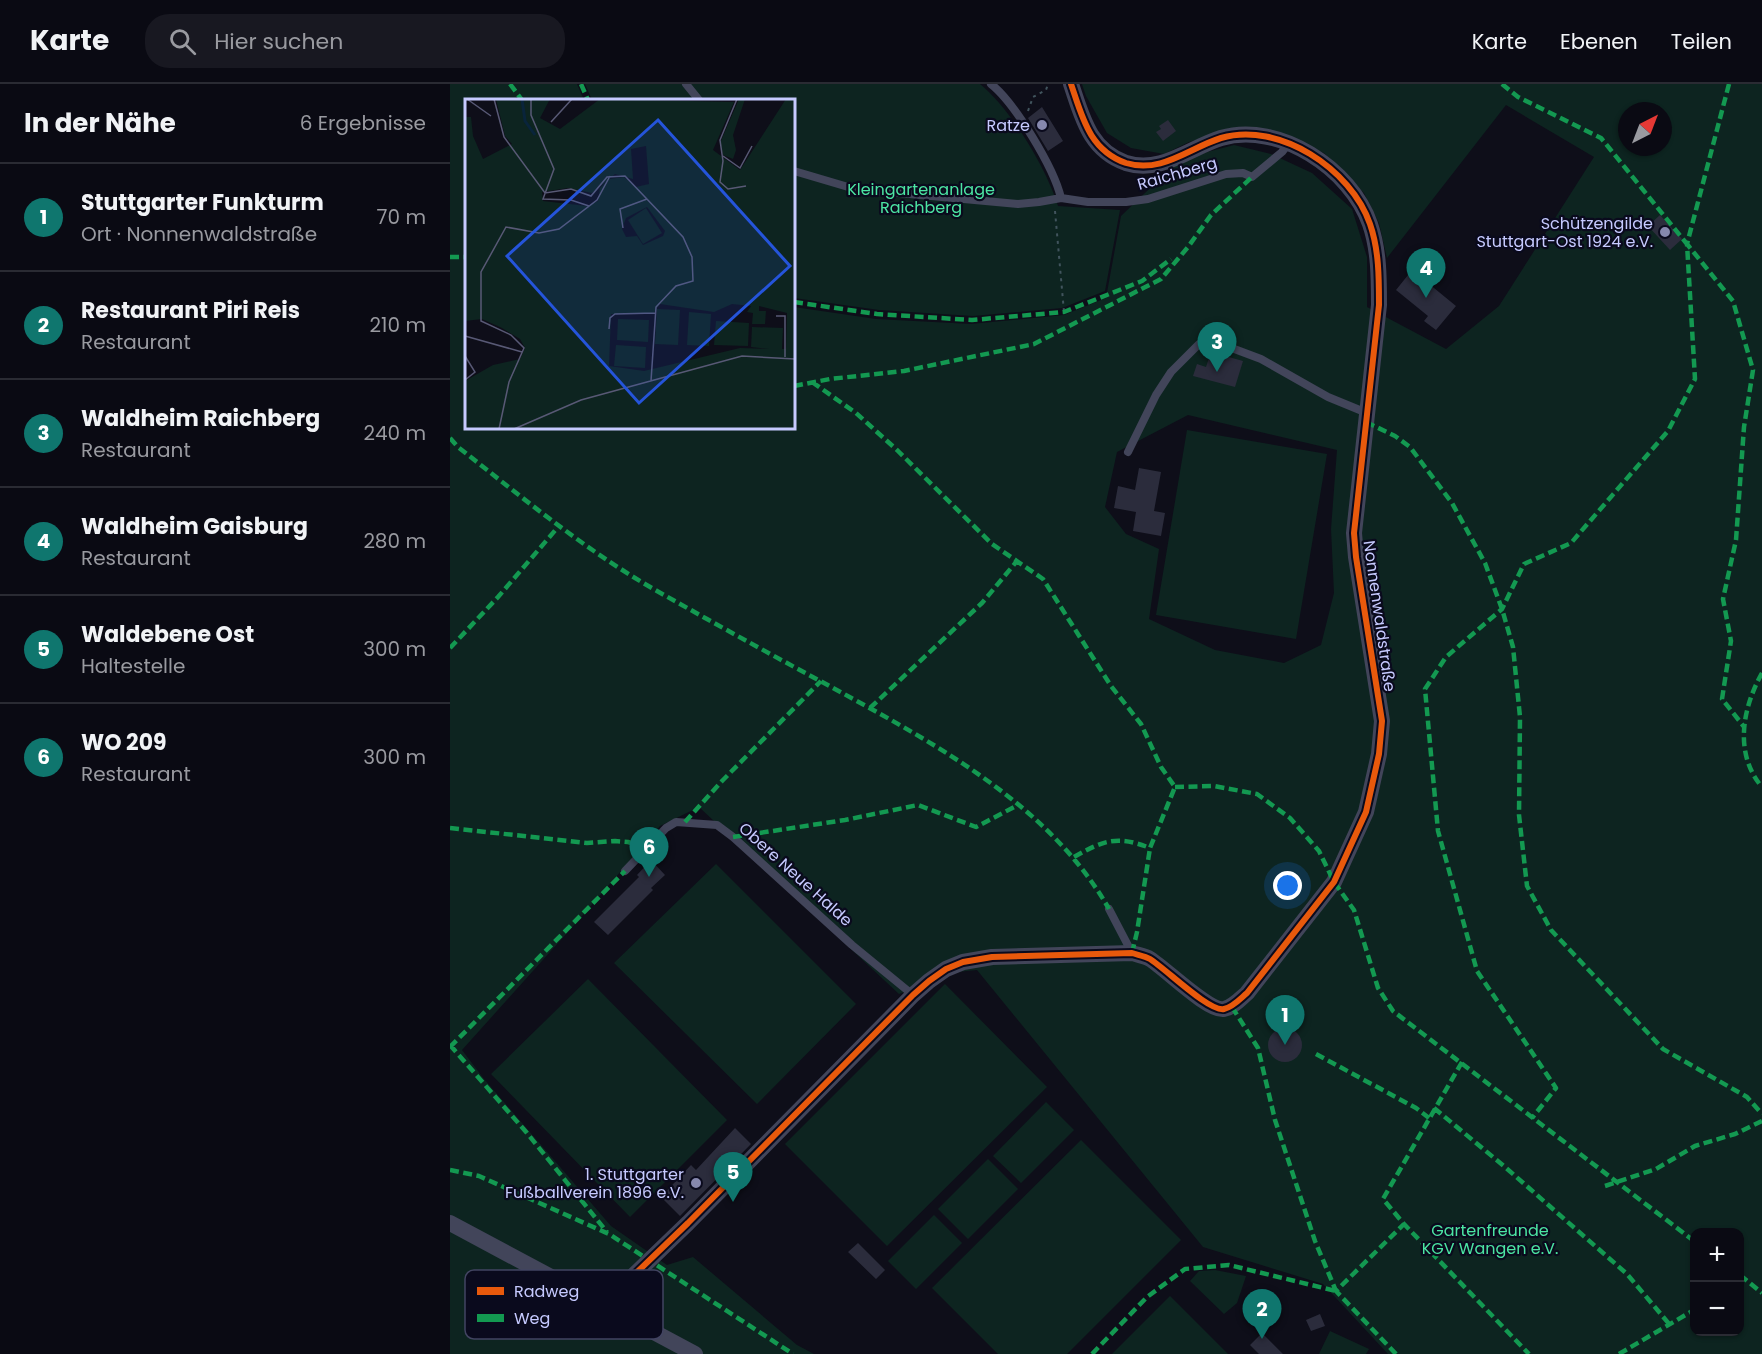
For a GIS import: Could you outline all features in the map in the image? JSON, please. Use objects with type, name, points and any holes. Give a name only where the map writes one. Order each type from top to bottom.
[{"type":"street","name":"Nonnenwaldstraße","points":[[639,1270],[913,995],[937,975],[963,962],[992,957],[1132,953],[1148,958],[1161,966],[1211,1007],[1221,1010],[1232,1006],[1247,993],[1334,882],[1366,812],[1379,754],[1382,721],[1354,533],[1379,305],[1377,265],[1370,223],[1350,190],[1332,169],[1312,154],[1288,144],[1254,135],[1221,138],[1156,165],[1126,163],[1112,156],[1096,143],[1085,128],[1071,84]]},
{"type":"street","points":[[450,1223],[539,1270]]},
{"type":"street","points":[[663,1336],[695,1354]]},
{"type":"lane","points":[[686,84],[698,99]]},
{"type":"lane","points":[[991,84],[1024,122],[1058,185],[1058,199]]},
{"type":"lane","name":"Raichberg","points":[[795,171],[855,189],[898,194],[1018,204],[1058,199],[1126,202],[1148,199],[1226,174],[1243,173],[1252,177],[1282,152],[1288,144]]},
{"type":"lane","points":[[1128,452],[1156,395],[1171,372],[1199,344],[1221,344],[1261,358],[1328,397],[1367,413]]},
{"type":"lane","name":"Obere Neue Halde","points":[[625,871],[666,828],[676,822],[717,825],[852,945],[913,995]]},
{"type":"lane","points":[[1109,909],[1132,953]]},
{"type":"path","points":[[1024,122],[1033,97],[1047,90],[1048,84]]},
{"type":"path","points":[[1058,199],[1064,312]]},
{"type":"green space","name":"Gartenfreunde KGV Wangen e.V.","points":[[450,84],[577,84],[584,99],[465,99],[465,429],[795,429],[795,307],[876,319],[971,324],[1064,315],[1106,298],[1121,216],[1171,168],[1192,156],[1234,145],[1271,154],[1312,173],[1352,209],[1367,257],[1367,307],[1446,349],[1499,306],[1594,157],[1506,105],[1387,258],[1379,223],[1364,193],[1324,153],[1282,135],[1236,128],[1189,142],[1164,154],[1131,148],[1107,133],[1086,96],[1082,84],[1762,84],[1762,1354],[1388,1354],[1323,1284],[1203,1247],[977,970],[957,972],[899,994],[699,807],[660,826],[462,1050],[484,1079],[611,1226],[667,1265],[693,1257],[797,1345],[814,1354],[450,1354]],"holes":[[[1188,415],[1337,450],[1331,529],[1334,593],[1321,645],[1284,663],[1215,650],[1149,619],[1159,549],[1126,534],[1105,507],[1117,452]]]},
{"type":"green space","name":"Kleingartenanlage Raichberg","points":[[585,84],[980,84],[1003,108],[1026,140],[1053,191],[1058,206],[1120,210],[1105,291],[1062,308],[973,316],[879,310],[795,298],[795,99],[592,99]]},
{"type":"green space","points":[[1187,430],[1327,454],[1296,639],[1156,615]]},
{"type":"green space","points":[[716,864],[856,1004],[757,1104],[614,963]]},
{"type":"green space","points":[[588,979],[727,1120],[630,1217],[491,1074]]},
{"type":"green space","points":[[945,984],[1047,1087],[887,1246],[785,1144]]},
{"type":"green space","points":[[1046,1102],[1074,1130],[1021,1183],[993,1156]]},
{"type":"green space","points":[[1081,1140],[1181,1240],[1067,1354],[998,1354],[932,1288]]},
{"type":"green space","points":[[988,1159],[1018,1189],[968,1239],[938,1209]]},
{"type":"green space","points":[[934,1215],[962,1243],[916,1289],[888,1261]]},
{"type":"green space","points":[[1215,1270],[1246,1276],[1237,1303],[1224,1314],[1190,1281],[1199,1271]]},
{"type":"green space","points":[[1170,1296],[1228,1354],[1112,1354]]},
{"type":"green space","points":[[1330,1331],[1369,1349],[1366,1354],[1319,1354]]},
{"type":"building","name":"Ratze","points":[[1042,107],[1063,141],[1048,151],[1028,118]]},
{"type":"building","points":[[1168,120],[1176,131],[1163,141],[1156,132],[1161,129],[1159,126]]},
{"type":"building","name":"Schützengilde Stuttgart-Ost 1924 e.V.","points":[[1660,215],[1682,239],[1670,250],[1648,226]]},
{"type":"building","points":[[1412,270],[1456,306],[1436,330],[1424,321],[1428,316],[1396,290]]},
{"type":"building","points":[[1211,352],[1243,361],[1235,387],[1193,376],[1197,364],[1206,367]]},
{"type":"building","points":[[1139,468],[1161,472],[1154,511],[1165,513],[1161,536],[1133,531],[1136,512],[1114,508],[1118,486],[1135,490]]},
{"type":"building","points":[[651,860],[665,875],[608,935],[594,922],[639,877],[637,875]]},
{"type":"building","points":[[1285,1028],[1297,1033],[1302,1045],[1297,1057],[1285,1062],[1273,1057],[1268,1045],[1273,1033]]},
{"type":"building","name":"1. Stuttgarter Fußballverein 1896 e.V.","points":[[735,1128],[751,1144],[680,1216],[661,1197],[691,1165],[696,1170]]},
{"type":"building","points":[[858,1243],[885,1270],[876,1279],[848,1252]]},
{"type":"building","points":[[1320,1314],[1325,1326],[1311,1331],[1306,1320]]},
{"type":"building","points":[[1262,1333],[1283,1354],[1259,1354],[1250,1345]]},
{"type":"marked path","points":[[510,84],[521,99]]},
{"type":"marked path","points":[[581,84],[588,99]]},
{"type":"marked path","points":[[1502,84],[1518,97],[1601,138],[1687,244],[1695,379],[1668,431],[1571,543],[1524,564],[1502,609],[1446,657],[1425,689],[1438,831],[1477,971],[1556,1088],[1532,1118]]},
{"type":"marked path","points":[[1729,84],[1687,244],[1733,301],[1753,370],[1744,427],[1736,540],[1723,599],[1731,641],[1722,699],[1745,728]]},
{"type":"marked path","points":[[795,386],[830,379],[904,371],[1034,344],[1161,279],[1211,215],[1252,177]]},
{"type":"marked path","points":[[450,257],[465,257]]},
{"type":"marked path","points":[[795,302],[877,314],[972,320],[1064,312],[1142,281],[1171,259]]},
{"type":"marked path","points":[[812,382],[856,413],[992,544],[1043,579],[1111,686],[1141,724],[1161,767],[1175,787]]},
{"type":"marked path","points":[[1366,422],[1395,436],[1410,447],[1452,503],[1485,563],[1502,609],[1513,647],[1520,717],[1519,815],[1527,886],[1551,930],[1663,1049],[1747,1097],[1762,1114]]},
{"type":"marked path","points":[[450,438],[458,447],[555,523],[630,575],[904,727],[983,777],[1053,837],[1084,871],[1109,909]]},
{"type":"marked path","points":[[450,648],[498,597],[558,527]]},
{"type":"marked path","points":[[870,708],[982,603],[1017,561]]},
{"type":"marked path","points":[[1762,673],[1750,701],[1744,731],[1747,760],[1762,787]]},
{"type":"marked path","points":[[685,822],[722,781],[821,681]]},
{"type":"marked path","points":[[1175,787],[1214,786],[1257,794],[1290,818],[1319,851],[1334,882],[1354,910],[1378,988],[1393,1011],[1690,1238]]},
{"type":"marked path","points":[[1074,857],[1111,841],[1128,842],[1150,848],[1175,787]]},
{"type":"marked path","points":[[733,837],[845,820],[918,805],[976,827],[1018,805]]},
{"type":"marked path","points":[[450,828],[587,843],[628,842],[647,848]]},
{"type":"marked path","points":[[1132,953],[1150,848]]},
{"type":"marked path","points":[[450,1047],[625,871]]},
{"type":"marked path","points":[[1232,1007],[1258,1048],[1275,1120],[1315,1241],[1336,1291]]},
{"type":"marked path","points":[[450,1045],[527,1133],[607,1232]]},
{"type":"marked path","points":[[1316,1054],[1416,1108],[1429,1118]]},
{"type":"marked path","points":[[1462,1062],[1383,1199],[1404,1224],[1529,1354]]},
{"type":"marked path","points":[[1434,1108],[1627,1274],[1670,1325]]},
{"type":"marked path","points":[[1605,1186],[1656,1169],[1695,1146],[1735,1134],[1762,1121]]},
{"type":"marked path","points":[[450,1170],[479,1176],[609,1234],[793,1354]]},
{"type":"marked path","points":[[1396,1354],[1336,1291],[1404,1224]]},
{"type":"marked path","points":[[1092,1354],[1147,1297],[1185,1269],[1229,1265],[1336,1291]]},
{"type":"marked path","points":[[1744,1278],[1762,1293]]},
{"type":"marked path","points":[[1619,1354],[1690,1312]]},
{"type":"cycle path","points":[[639,1270],[913,995],[946,969],[963,962],[992,957],[1132,953],[1150,959],[1208,1004],[1217,1008],[1227,1008],[1247,993],[1334,882],[1366,812],[1379,754],[1382,721],[1354,533],[1379,305],[1377,254],[1370,224],[1361,204],[1330,168],[1289,143],[1266,137],[1243,135],[1221,138],[1163,163],[1151,165],[1126,163],[1113,157],[1103,150],[1089,131],[1071,84]]},
{"type":"place","name":"Ratze","points":[[1042,125]]},
{"type":"place","name":"Schützengilde Stuttgart-Ost 1924 e.V.","points":[[1665,232]]},
{"type":"place","name":"Waldheim Gaisburg","points":[[1426,298]]},
{"type":"place","name":"Waldheim Raichberg","points":[[1217,372]]},
{"type":"place","name":"WO 209","points":[[649,877]]},
{"type":"place","name":"Stuttgarter Funkturm","points":[[1285,1045]]},
{"type":"place","name":"1. Stuttgarter Fußballverein 1896 e.V.","points":[[696,1183]]},
{"type":"place","name":"Waldebene Ost","points":[[733,1202]]},
{"type":"place","name":"Restaurant Piri Reis","points":[[1262,1339]]}]
